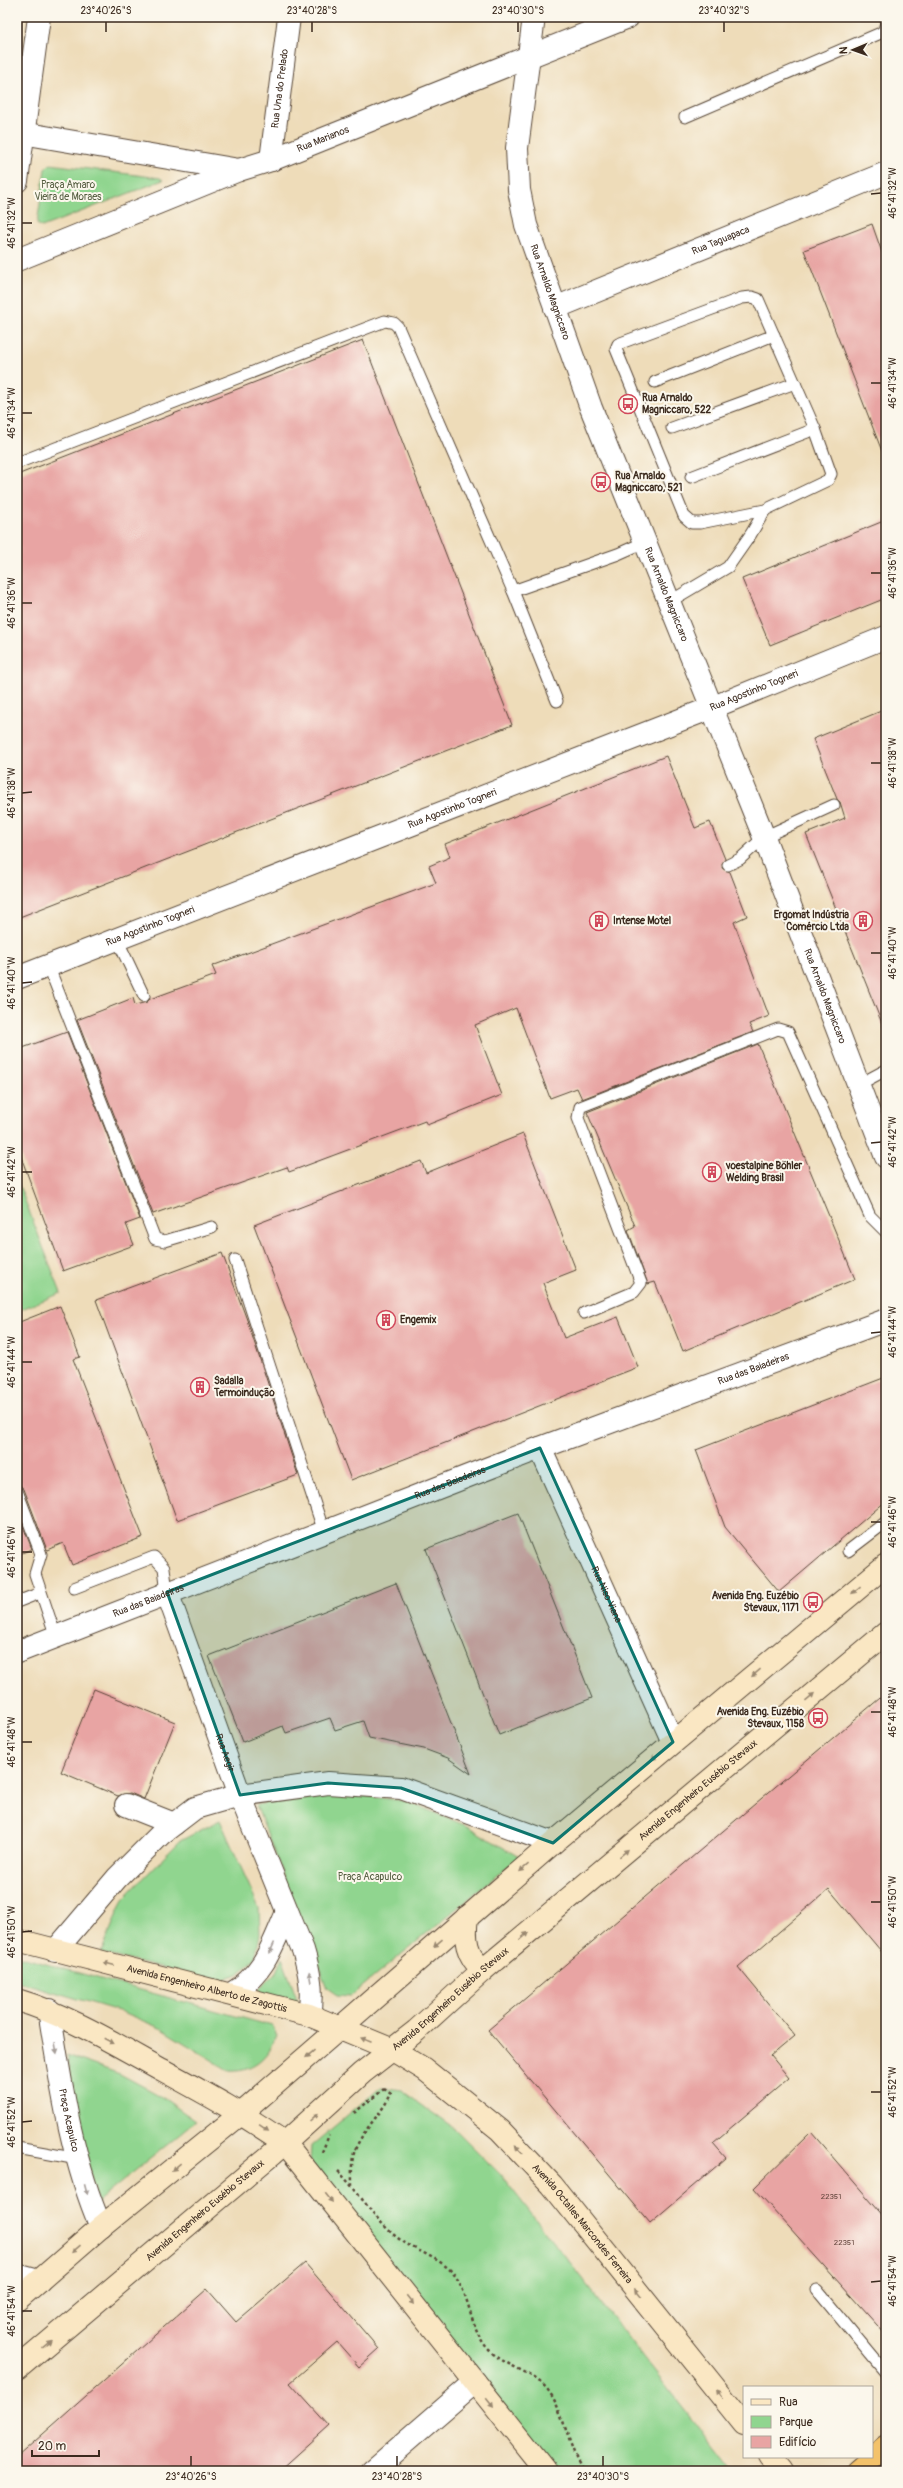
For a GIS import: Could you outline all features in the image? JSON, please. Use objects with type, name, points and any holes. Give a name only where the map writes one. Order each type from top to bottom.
[{"type":"highway","points":[[873,2455],[886,2446]]},
{"type":"highway","points":[[858,2465],[868,2458]]},
{"type":"main road","points":[[17,2300],[101,2227],[242,2113],[553,1843],[886,1564]]},
{"type":"main road","name":"Avenida Engenheiro Eusébio Stevaux","points":[[17,2369],[285,2143],[362,2073],[393,2050],[484,1970],[886,1633]]},
{"type":"main road","points":[[467,1917],[466,1945],[470,1956],[484,1970]]},
{"type":"main road","name":"Avenida Engenheiro Alberto de Zagottis","points":[[17,1940],[55,1951],[231,1994],[309,2015],[393,2050]]},
{"type":"main road","points":[[17,2000],[49,2010],[242,2113],[285,2143],[546,2471]]},
{"type":"main road","name":"Avenida Octalles Marcondes Ferreira","points":[[393,2050],[424,2069],[500,2130],[552,2185],[743,2423]]},
{"type":"main road","points":[[772,2458],[783,2471]]},
{"type":"street","points":[[17,181],[22,133],[39,17]]},
{"type":"street","name":"Rua Una do Prelado","points":[[271,160],[289,17]]},
{"type":"street","name":"Rua Arnaldo Magniccaro","points":[[534,17],[517,148],[518,190],[526,225],[591,408],[764,837],[886,1157]]},
{"type":"street","name":"Rua Marianos","points":[[17,260],[239,170],[271,160],[529,55],[628,17]]},
{"type":"street","points":[[22,133],[239,170]]},
{"type":"street","name":"Rua Taguapaca","points":[[555,308],[886,173]]},
{"type":"street","name":"Rua Agostinho Togneri","points":[[17,978],[711,708],[886,636]]},
{"type":"street","name":"Rua das Baiadeiras","points":[[17,1652],[167,1592],[540,1448],[886,1320]]},
{"type":"street","name":"Rua Niso Viana","points":[[540,1448],[673,1742]]},
{"type":"street","name":"Rua Aegir","points":[[167,1592],[240,1795],[310,1974],[312,1995],[309,2015]]},
{"type":"street","points":[[55,1951],[117,1878],[161,1834],[195,1808],[240,1795],[328,1783],[401,1788],[553,1843]]},
{"type":"street","points":[[126,1805],[174,1824]]},
{"type":"street","points":[[231,1994],[246,1985],[266,1960],[287,1912]]},
{"type":"street","name":"Praça Acapulco","points":[[49,2010],[67,2120],[89,2199],[101,2227]]},
{"type":"street","points":[[17,2275],[39,2281]]},
{"type":"street","points":[[372,2471],[474,2382]]},
{"type":"lane","points":[[685,117],[883,32],[886,23]]},
{"type":"lane","points":[[752,297],[758,299],[795,383],[815,428],[831,474],[828,480],[765,510],[700,523],[692,523],[684,516],[616,349],[618,344],[752,297]]},
{"type":"lane","points":[[17,463],[385,320],[394,323],[398,327],[513,592],[557,701]]},
{"type":"lane","points":[[655,382],[774,335]]},
{"type":"lane","points":[[672,428],[795,383]]},
{"type":"lane","points":[[692,477],[815,428]]},
{"type":"lane","points":[[669,602],[728,567],[751,534],[765,510]]},
{"type":"lane","points":[[513,592],[618,554],[645,542]]},
{"type":"lane","points":[[728,865],[740,859],[764,837],[834,805]]},
{"type":"lane","points":[[117,939],[144,996]]},
{"type":"lane","points":[[48,966],[155,1239],[165,1241],[212,1227]]},
{"type":"lane","points":[[584,1313],[634,1292],[641,1283],[578,1118],[580,1107],[778,1029],[788,1032],[870,1216],[886,1232]]},
{"type":"lane","points":[[858,1085],[886,1070]]},
{"type":"lane","points":[[235,1260],[324,1532]]},
{"type":"lane","points":[[17,1491],[41,1554],[35,1574],[40,1593],[56,1637]]},
{"type":"lane","points":[[848,1551],[886,1522]]},
{"type":"lane","points":[[74,1588],[154,1557],[164,1568],[167,1592]]},
{"type":"lane","points":[[17,1602],[40,1593]]},
{"type":"lane","points":[[17,2148],[78,2159]]},
{"type":"lane","points":[[817,2290],[886,2373]]},
{"type":"path","points":[[352,2185],[354,2154],[363,2134],[384,2109],[391,2094],[362,2073]]},
{"type":"path","points":[[349,2117],[384,2089]]},
{"type":"path","points":[[321,2154],[331,2131]]},
{"type":"path","points":[[336,2170],[352,2185],[394,2235],[452,2272],[461,2287],[480,2336],[489,2349],[504,2362],[542,2382],[552,2397],[576,2459],[584,2471]]},
{"type":"highlighted area","points":[[540,1448],[673,1742],[553,1843],[401,1788],[328,1783],[240,1795],[167,1592]]},
{"type":"green space","name":"Praça Amaro Vieira de Moraes","points":[[50,164],[160,178],[163,180],[42,227],[37,224],[45,169]]},
{"type":"green space","points":[[17,1180],[61,1293],[17,1311]]},
{"type":"green space","name":"Praça Acapulco","points":[[326,1791],[406,1801],[467,1826],[519,1857],[351,1996],[337,1995],[327,1988],[256,1805]]},
{"type":"green space","points":[[220,1820],[259,1908],[260,1934],[255,1959],[238,1974],[216,1982],[101,1953],[123,1899],[180,1841]]},
{"type":"green space","points":[[17,1956],[272,2026],[277,2035],[269,2050],[258,2062],[245,2069],[228,2070],[160,2028],[122,2012],[17,1981]]},
{"type":"green space","points":[[282,1958],[300,2007],[252,1996],[275,1974]]},
{"type":"green space","points":[[66,2055],[120,2074],[159,2095],[196,2121],[96,2203]]},
{"type":"green space","points":[[381,2087],[401,2090],[455,2129],[501,2175],[732,2471],[550,2471],[310,2164],[311,2146]]},
{"type":"building","points":[[872,224],[886,264],[885,459],[804,250]]},
{"type":"building","points":[[363,340],[512,725],[17,918],[17,475]]},
{"type":"building","points":[[886,520],[886,598],[770,645],[742,579]]},
{"type":"building","name":"Ergomat Indústria Comércio Ltda","points":[[886,709],[885,1031],[806,834],[845,818],[840,802],[837,799],[813,739]]},
{"type":"building","points":[[666,756],[695,828],[710,822],[725,859],[722,868],[730,872],[747,916],[734,922],[769,1016],[749,1024],[753,1032],[582,1099],[577,1088],[550,1098],[516,1008],[475,1025],[502,1095],[427,1125],[425,1121],[289,1172],[287,1167],[153,1214],[77,1020],[133,998],[135,1005],[147,1002],[150,999],[216,975],[212,966],[436,883],[429,866],[450,857],[445,844]]},
{"type":"building","points":[[67,1032],[140,1219],[126,1224],[134,1245],[63,1271],[17,1146],[17,1050]]},
{"type":"building","name":"voestalpine Böhler Welding Brasil","points":[[758,1044],[855,1279],[683,1351],[655,1282],[648,1284],[628,1230],[635,1226],[587,1112]]},
{"type":"building","name":"Engemix","points":[[523,1134],[576,1270],[543,1283],[564,1338],[618,1317],[638,1367],[351,1480],[254,1225],[421,1161],[426,1173]]},
{"type":"building","name":"Sadalla Termoindução","points":[[222,1253],[247,1320],[298,1475],[177,1520],[96,1300]]},
{"type":"building","points":[[60,1306],[80,1357],[73,1359],[143,1537],[72,1565],[63,1543],[47,1550],[24,1489],[17,1484],[17,1323]]},
{"type":"building","points":[[886,1377],[886,1501],[779,1592],[725,1527],[696,1450]]},
{"type":"building","points":[[17,1511],[32,1549],[17,1555]]},
{"type":"building","points":[[518,1513],[592,1698],[499,1735],[426,1549]]},
{"type":"building","points":[[396,1583],[471,1774],[448,1758],[424,1749],[369,1738],[363,1721],[335,1730],[330,1718],[286,1733],[283,1726],[243,1742],[209,1656]]},
{"type":"building","points":[[94,1689],[175,1722],[144,1799],[130,1793],[118,1796],[61,1772]]},
{"type":"building","points":[[886,1693],[886,1957],[829,1889],[738,1967],[795,2036],[771,2056],[789,2078],[713,2143],[726,2158],[650,2223],[488,2030]]},
{"type":"building","points":[[811,2132],[886,2219],[886,2335],[754,2188]]},
{"type":"building","points":[[305,2263],[379,2349],[359,2367],[337,2342],[290,2383],[329,2426],[279,2471],[17,2471],[17,2457],[207,2289],[236,2322]]},
{"type":"place","name":"Rua Arnaldo Magniccaro, 522","points":[[628,404]]},
{"type":"place","name":"Rua Arnaldo Magniccaro, 521","points":[[601,482]]},
{"type":"place","name":"Intense Motel","points":[[599,921]]},
{"type":"place","name":"Ergomat Indústria Comércio Ltda","points":[[863,921]]},
{"type":"place","name":"voestalpine Böhler Welding Brasil","points":[[712,1172]]},
{"type":"place","name":"Engemix","points":[[386,1320]]},
{"type":"place","name":"Sadalla Termoindução","points":[[200,1387]]},
{"type":"place","name":"Avenida Eng. Euzébio Stevaux, 1171","points":[[813,1602]]},
{"type":"place","name":"Avenida Eng. Euzébio Stevaux, 1158","points":[[818,1718]]}]
